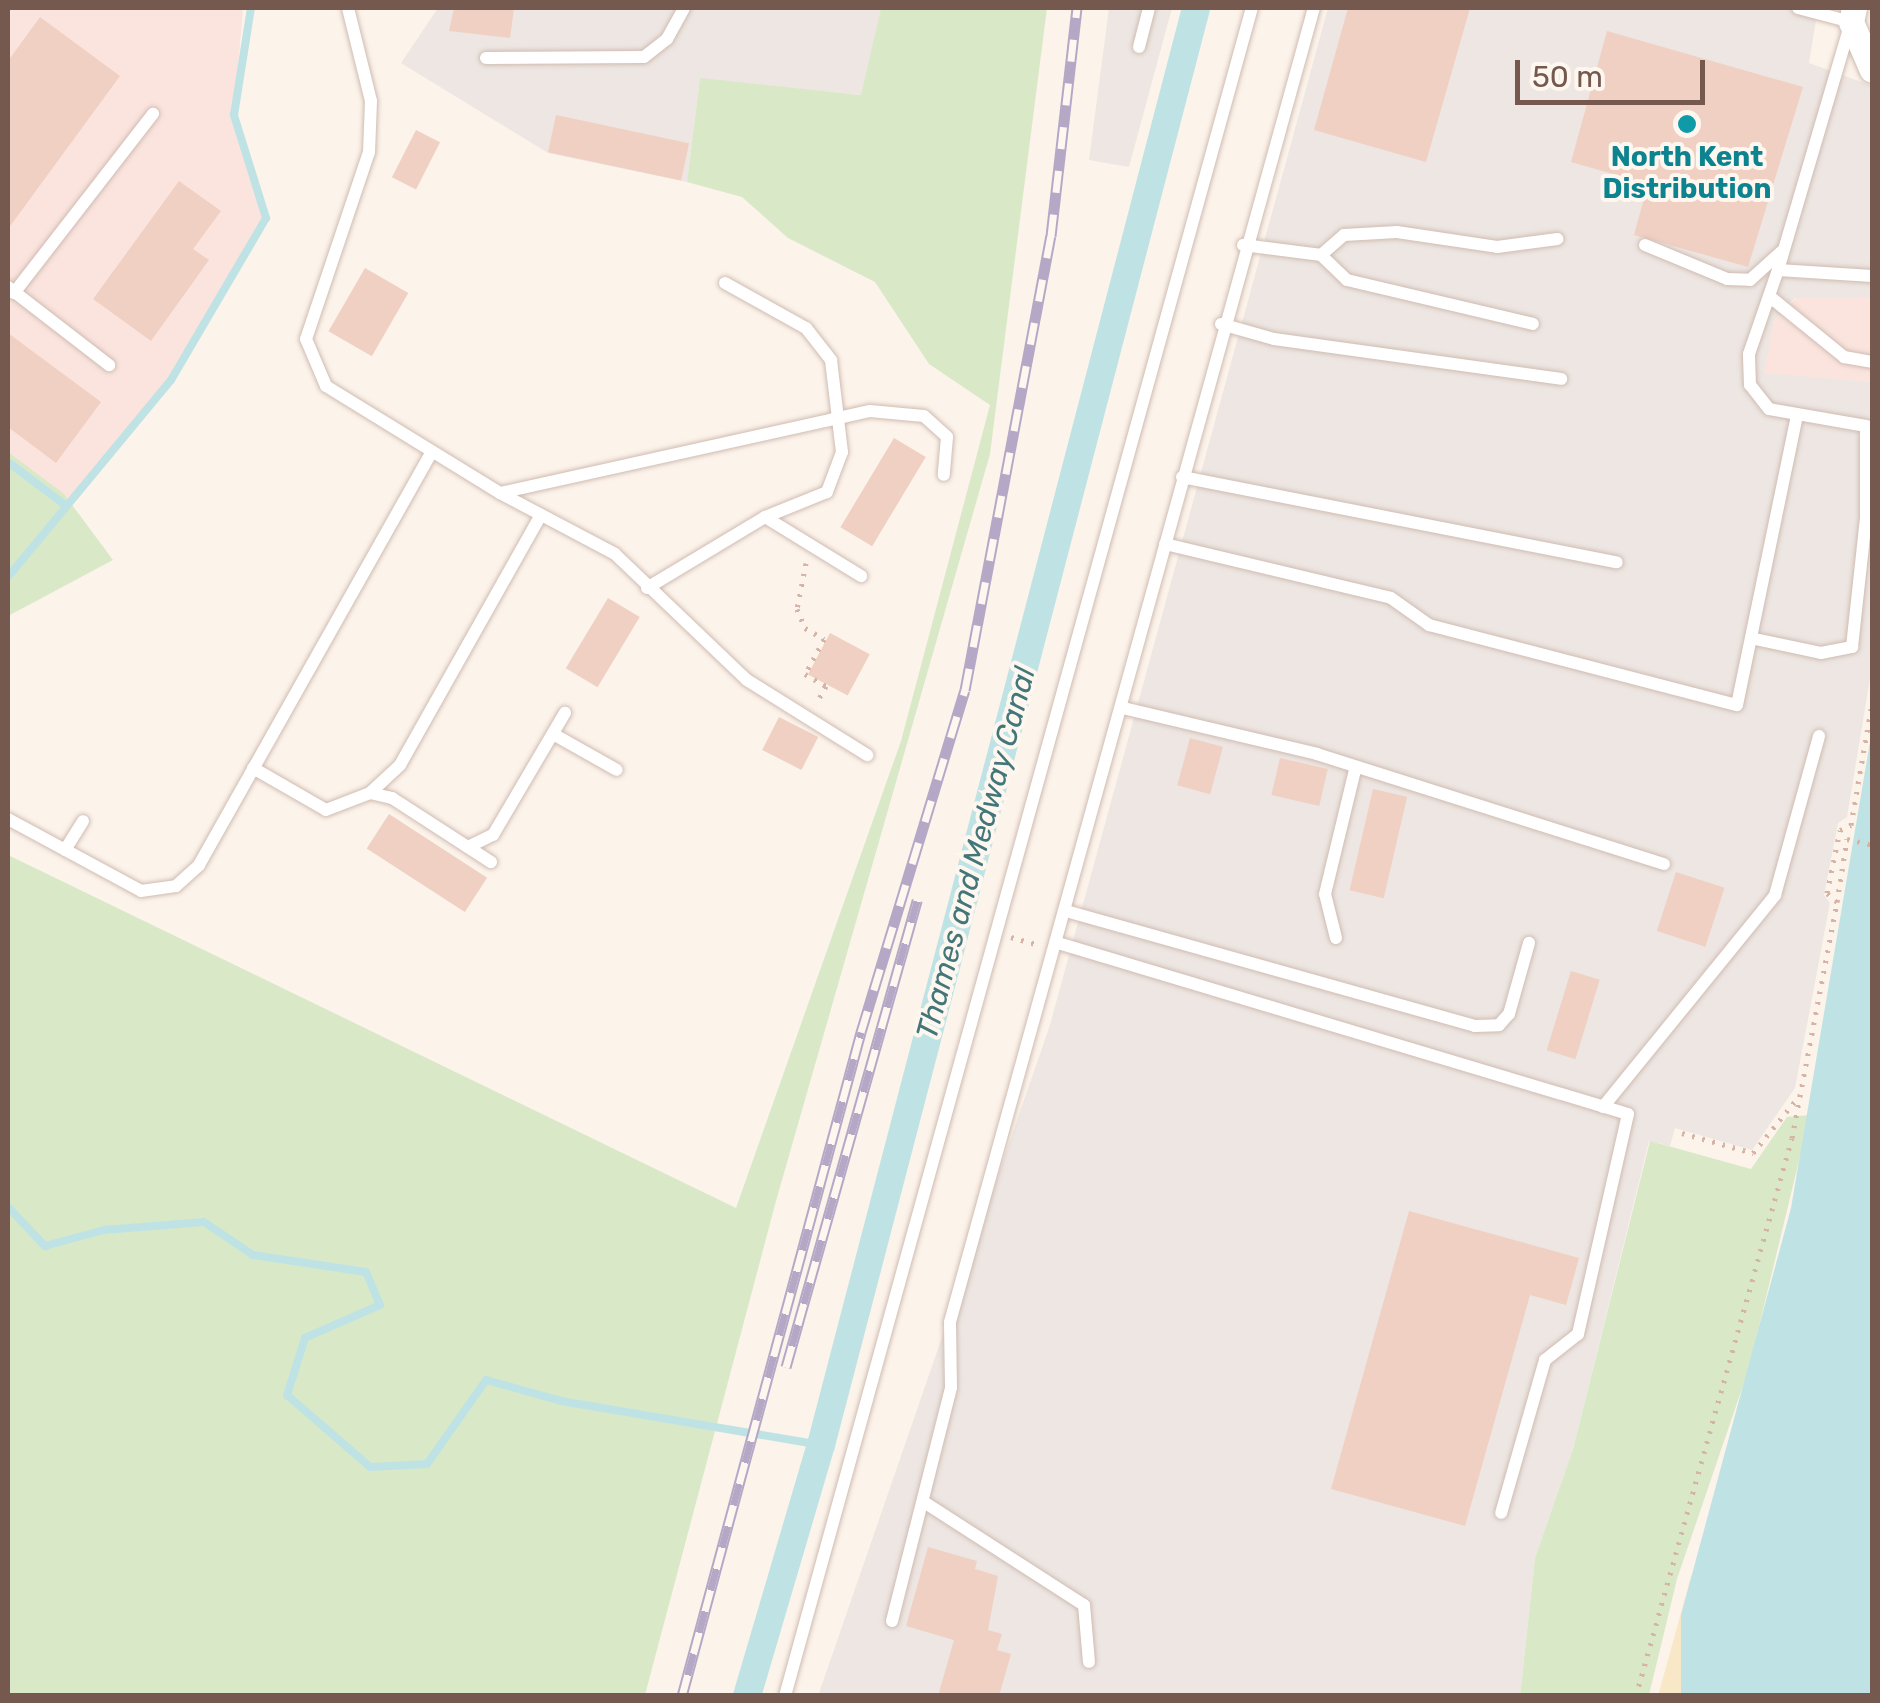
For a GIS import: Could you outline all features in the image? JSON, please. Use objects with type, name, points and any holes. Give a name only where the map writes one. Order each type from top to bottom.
[{"type":"street","points":[[1852,15],[1872,70]]},
{"type":"lane","points":[[348,8],[370,101],[369,152],[306,338],[326,386],[500,493],[615,554],[747,680],[867,755]]},
{"type":"lane","points":[[486,58],[644,57],[667,39],[684,8]]},
{"type":"lane","points":[[1139,47],[1149,8]]},
{"type":"lane","points":[[786,1696],[1252,8]]},
{"type":"lane","points":[[892,1621],[927,1504],[951,1387],[950,1322],[1123,708],[1243,244],[1314,8]]},
{"type":"lane","points":[[1756,639],[1822,653],[1852,647],[1866,426],[1769,409],[1750,385],[1749,354],[1778,270],[1852,15],[1798,8]]},
{"type":"lane","points":[[108,365],[11,290],[152,114]]},
{"type":"lane","points":[[1320,254],[1344,235],[1396,232],[1497,247],[1558,239]]},
{"type":"lane","points":[[1243,244],[1320,254],[1347,280],[1534,324]]},
{"type":"lane","points":[[1645,245],[1750,280],[1783,250]]},
{"type":"lane","points":[[1778,270],[1872,276]]},
{"type":"lane","points":[[647,588],[765,517],[827,492],[842,452],[831,360],[806,328],[726,283]]},
{"type":"lane","points":[[1768,296],[1844,357],[1872,362]]},
{"type":"lane","points":[[1221,324],[1274,340],[1561,380]]},
{"type":"lane","points":[[1165,544],[1391,598],[1428,624],[1738,705],[1756,639],[1797,414]]},
{"type":"lane","points":[[500,493],[840,416],[924,416],[948,437],[944,475]]},
{"type":"lane","points":[[8,820],[141,891],[176,886],[199,865],[432,452]]},
{"type":"lane","points":[[1182,477],[1617,562]]},
{"type":"lane","points":[[254,768],[326,810],[370,792],[400,765],[541,515]]},
{"type":"lane","points":[[765,517],[861,576]]},
{"type":"lane","points":[[1123,708],[1354,770],[1664,864]]},
{"type":"lane","points":[[468,847],[494,835],[565,713]]},
{"type":"lane","points":[[553,734],[617,770]]},
{"type":"lane","points":[[1603,1107],[1775,895],[1819,736]]},
{"type":"lane","points":[[1336,938],[1325,894],[1354,770]]},
{"type":"lane","points":[[370,792],[492,862]]},
{"type":"lane","points":[[65,850],[83,822]]},
{"type":"lane","points":[[1066,911],[1476,1026],[1499,1025],[1509,1014],[1529,943]]},
{"type":"lane","points":[[1057,946],[1628,1114],[1610,1208],[1578,1334],[1545,1360],[1501,1513]]},
{"type":"lane","points":[[927,1504],[1084,1605],[1088,1662]]},
{"type":"path","points":[[803,702],[814,708],[826,687],[805,675],[824,639],[805,628],[797,606],[814,547]]},
{"type":"path","points":[[1837,902],[1827,893],[1840,830],[1852,825],[1872,704]]},
{"type":"path","points":[[1636,1696],[1761,1264],[1800,1095],[1847,839],[1872,845]]},
{"type":"path","points":[[996,933],[1057,946]]},
{"type":"path","points":[[1682,1133],[1754,1153],[1800,1095]]},
{"type":"shaded area","points":[[8,8],[243,8],[234,115],[266,218],[171,380],[65,505],[8,462]]},
{"type":"shaded area","points":[[438,8],[881,8],[862,95],[700,79],[687,182],[548,153],[401,63]]},
{"type":"shaded area","points":[[1109,8],[1172,8],[1129,167],[1089,160]]},
{"type":"shaded area","points":[[1328,8],[1818,8],[1809,63],[1872,86],[1872,298],[1795,298],[1774,321],[1764,373],[1872,382],[1872,666],[1847,817],[1838,823],[1824,895],[1830,903],[1795,1088],[1752,1150],[1675,1128],[1670,1146],[1649,1141],[1573,1449],[1535,1558],[1520,1695],[818,1696],[1050,1025]]},
{"type":"shaded area","points":[[1796,298],[1872,298],[1872,382],[1763,374],[1774,321]]},
{"type":"green space","points":[[881,8],[1047,8],[990,454],[776,1201],[645,1695],[8,1695],[8,855],[736,1208],[901,741],[990,405],[929,364],[875,282],[788,238],[742,197],[687,182],[700,78],[861,95]]},
{"type":"green space","points":[[8,452],[64,494],[113,560],[8,616]]},
{"type":"green space","points":[[1810,1115],[1749,1368],[1677,1579],[1649,1695],[1520,1696],[1535,1558],[1573,1449],[1650,1141],[1751,1169],[1787,1117]]},
{"type":"sand","points":[[1747,1431],[1681,1615],[1681,1695],[1658,1696],[1690,1580]]},
{"type":"water","points":[[1872,730],[1872,1695],[1681,1695],[1681,1615],[1791,1208]]},
{"type":"building","points":[[454,8],[514,8],[510,38],[449,31]]},
{"type":"building","points":[[1348,8],[1470,8],[1426,162],[1314,130]]},
{"type":"building","points":[[40,17],[120,76],[8,229],[8,61]]},
{"type":"building","name":"North Kent Distribution","points":[[1607,31],[1803,87],[1748,267],[1634,235],[1648,184],[1571,162]]},
{"type":"building","points":[[556,115],[689,143],[681,180],[548,152]]},
{"type":"building","points":[[416,130],[440,142],[416,189],[392,177]]},
{"type":"building","points":[[179,181],[221,211],[193,249],[209,260],[151,341],[93,299]]},
{"type":"building","points":[[365,268],[408,293],[372,356],[328,331]]},
{"type":"building","points":[[8,333],[101,402],[56,463],[8,427]]},
{"type":"building","points":[[894,438],[926,457],[872,546],[840,527]]},
{"type":"building","points":[[608,598],[640,617],[597,687],[566,668]]},
{"type":"building","points":[[830,633],[870,654],[848,696],[808,674]]},
{"type":"building","points":[[779,717],[818,737],[801,770],[762,750]]},
{"type":"building","points":[[1190,738],[1223,747],[1210,794],[1177,785]]},
{"type":"building","points":[[1280,758],[1328,769],[1319,806],[1271,795]]},
{"type":"building","points":[[1373,789],[1407,797],[1384,898],[1350,890]]},
{"type":"building","points":[[389,814],[487,878],[465,912],[367,848]]},
{"type":"building","points":[[1676,872],[1725,888],[1705,947],[1657,931]]},
{"type":"building","points":[[1571,971],[1600,980],[1575,1059],[1547,1050]]},
{"type":"building","points":[[1409,1211],[1579,1258],[1566,1305],[1530,1295],[1465,1526],[1331,1489]]},
{"type":"building","points":[[928,1547],[977,1561],[975,1569],[998,1576],[988,1630],[1002,1634],[997,1650],[1011,1654],[999,1696],[938,1696],[954,1640],[906,1626]]},
{"type":"waterway","points":[[8,577],[171,380],[266,218],[234,115],[251,8]]},
{"type":"waterway","name":"Thames and Medway Canal","points":[[747,1696],[821,1445],[1196,8]]},
{"type":"waterway","points":[[8,462],[65,505]]},
{"type":"waterway","points":[[8,1207],[45,1246],[104,1230],[204,1222],[253,1255],[366,1272],[380,1305],[305,1338],[287,1395],[370,1467],[427,1464],[486,1380],[561,1401],[821,1445]]},
{"type":"railway","points":[[682,1696],[861,1032],[965,690],[1051,236],[1077,8]]},
{"type":"railway","points":[[786,1367],[917,900]]},
{"type":"place","name":"North Kent Distribution","points":[[1687,124]]}]
